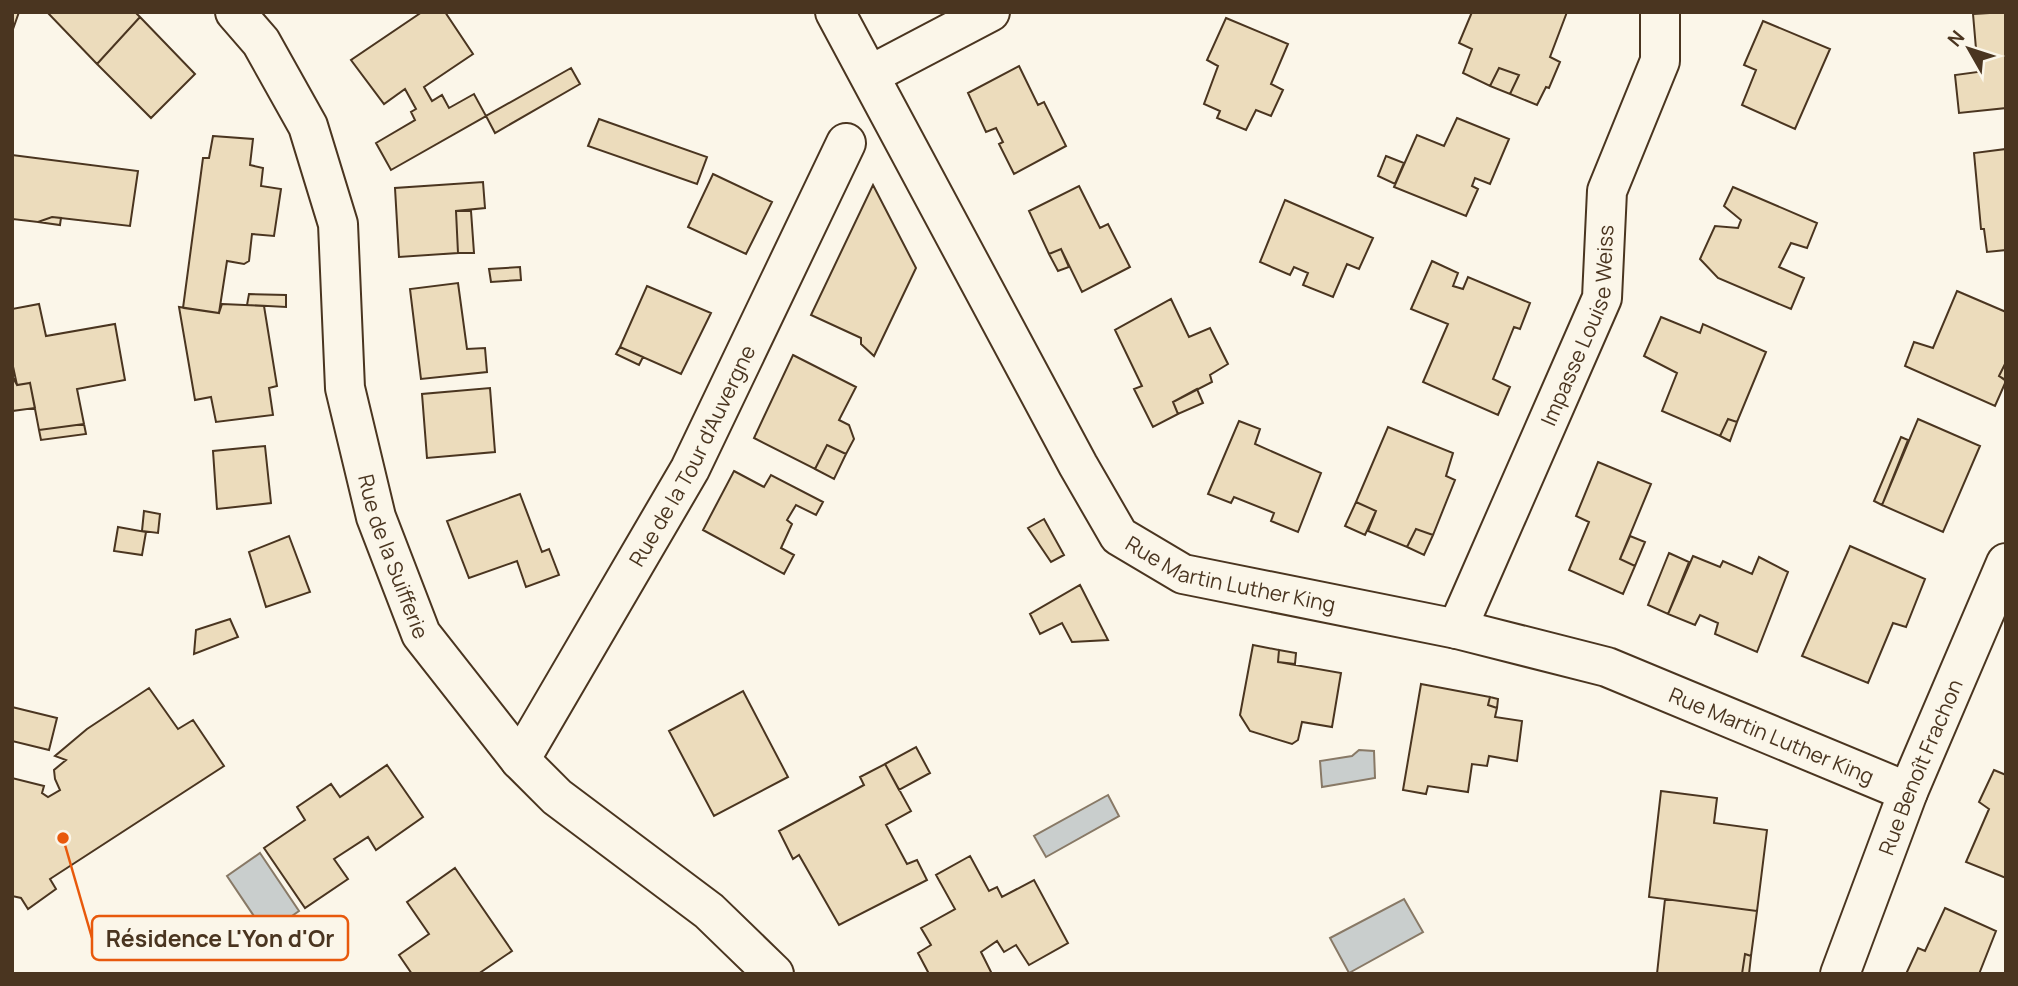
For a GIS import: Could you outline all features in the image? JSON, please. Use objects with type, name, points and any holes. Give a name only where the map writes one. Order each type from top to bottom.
[{"type":"street","name":"Rue de la Suifferie","points":[[235,12],[261,42],[309,126],[338,224],[345,388],[376,517],[421,634],[520,760],[557,797],[709,911],[774,974]]},
{"type":"street","name":"Rue Martin Luther King","points":[[835,12],[1077,465],[1119,536],[1183,574],[1457,629],[1607,667],[1908,792]]},
{"type":"street","points":[[870,75],[990,12]]},
{"type":"street","name":"Impasse Louise Weiss","points":[[1457,629],[1602,298],[1608,191],[1660,61],[1660,12]]},
{"type":"street","name":"Rue de la Tour d'Auvergne","points":[[520,760],[690,469],[846,143]]},
{"type":"street","name":"Rue Benoît Frachon","points":[[1840,974],[1908,792],[2006,563]]},
{"type":"shaded area","points":[[1359,750],[1374,751],[1375,778],[1322,787],[1320,761],[1352,756]]},
{"type":"shaded area","points":[[1108,795],[1119,816],[1046,857],[1034,836]]},
{"type":"shaded area","points":[[260,853],[299,911],[266,934],[227,876]]},
{"type":"shaded area","points":[[1404,899],[1423,932],[1349,973],[1330,938]]},
{"type":"building","points":[[12,12],[19,12],[12,32]]},
{"type":"building","points":[[47,12],[135,12],[140,17],[97,64]]},
{"type":"building","points":[[422,12],[445,12],[473,54],[424,87],[432,101],[442,95],[449,108],[474,94],[486,116],[391,170],[376,143],[415,120],[411,112],[416,109],[405,89],[384,104],[351,60]]},
{"type":"building","points":[[1472,12],[1567,12],[1550,57],[1560,62],[1549,88],[1546,87],[1537,105],[1510,94],[1519,75],[1499,68],[1490,86],[1463,73],[1472,49],[1459,43]]},
{"type":"building","points":[[2006,12],[2006,108],[1959,113],[1955,75],[1978,72],[1973,14]]},
{"type":"building","points":[[140,17],[195,74],[151,118],[97,64]]},
{"type":"building","points":[[1226,18],[1288,44],[1271,84],[1283,90],[1271,116],[1256,110],[1246,130],[1217,118],[1220,111],[1204,104],[1218,66],[1207,60]]},
{"type":"building","points":[[1763,21],[1830,49],[1795,129],[1742,105],[1756,70],[1744,65]]},
{"type":"building","points":[[1019,66],[1038,105],[1044,102],[1066,146],[1014,174],[999,144],[1003,142],[996,128],[986,132],[968,93]]},
{"type":"building","points":[[571,68],[580,84],[495,133],[486,116]]},
{"type":"building","points":[[1499,68],[1519,75],[1510,94],[1490,86]]},
{"type":"building","points":[[1457,118],[1509,139],[1490,184],[1475,178],[1472,186],[1478,189],[1466,216],[1394,187],[1417,135],[1444,146]]},
{"type":"building","points":[[599,119],[707,157],[697,184],[588,146]]},
{"type":"building","points":[[213,136],[253,139],[250,165],[263,168],[261,186],[281,189],[274,236],[252,234],[249,261],[244,264],[227,261],[219,313],[183,308],[203,158],[209,158]]},
{"type":"building","points":[[2006,149],[2006,250],[1987,252],[1984,229],[1981,229],[1974,153]]},
{"type":"building","points":[[12,155],[138,171],[130,226],[52,217],[38,222],[13,219],[12,223]]},
{"type":"building","points":[[1386,156],[1404,163],[1395,184],[1378,176]]},
{"type":"building","points":[[713,174],[772,202],[746,254],[688,227]]},
{"type":"building","points":[[483,182],[485,208],[456,211],[458,253],[399,257],[395,188]]},
{"type":"building","points":[[873,185],[916,268],[874,356],[861,344],[861,338],[811,315]]},
{"type":"building","points":[[1079,186],[1100,228],[1108,224],[1130,267],[1082,292],[1061,249],[1049,254],[1029,211]]},
{"type":"building","points":[[1733,187],[1817,223],[1807,248],[1791,243],[1779,267],[1804,278],[1791,309],[1718,278],[1700,259],[1715,226],[1738,228],[1741,220],[1724,206]]},
{"type":"building","points":[[1285,200],[1373,238],[1359,269],[1347,264],[1333,297],[1303,285],[1308,273],[1294,267],[1290,275],[1260,262]]},
{"type":"building","points":[[456,211],[471,211],[474,253],[458,253]]},
{"type":"building","points":[[52,217],[61,218],[60,225],[38,222]]},
{"type":"building","points":[[1061,249],[1069,267],[1058,271],[1049,254]]},
{"type":"building","points":[[1432,261],[1458,273],[1453,286],[1463,289],[1468,277],[1530,303],[1520,329],[1514,327],[1493,379],[1510,387],[1498,415],[1423,382],[1448,324],[1411,309]]},
{"type":"building","points":[[520,267],[521,280],[491,282],[489,269]]},
{"type":"building","points":[[458,283],[467,349],[485,348],[487,372],[421,379],[410,289]]},
{"type":"building","points":[[647,286],[711,313],[681,374],[620,347]]},
{"type":"building","points":[[1957,291],[2006,312],[2006,362],[1999,376],[2006,381],[1995,406],[1905,366],[1914,342],[1933,348]]},
{"type":"building","points":[[249,294],[286,295],[286,307],[247,305]]},
{"type":"building","points":[[1171,299],[1189,337],[1210,328],[1228,364],[1210,375],[1212,382],[1173,402],[1178,414],[1153,427],[1134,389],[1142,386],[1115,330]]},
{"type":"building","points":[[39,304],[46,336],[115,324],[125,380],[77,389],[84,424],[39,430],[30,383],[17,385],[12,362],[12,309]]},
{"type":"building","points":[[222,304],[264,306],[277,386],[269,388],[273,415],[216,422],[211,397],[195,400],[179,307],[219,313]]},
{"type":"building","points":[[1661,317],[1700,333],[1703,324],[1766,352],[1737,422],[1728,419],[1720,436],[1662,411],[1677,373],[1644,356]]},
{"type":"building","points":[[620,347],[643,357],[639,365],[616,354]]},
{"type":"building","points":[[793,355],[856,387],[839,420],[849,425],[854,439],[846,454],[827,445],[815,469],[754,438]]},
{"type":"building","points":[[2006,362],[2006,380],[1999,376]]},
{"type":"building","points":[[12,376],[17,385],[30,383],[35,408],[12,411]]},
{"type":"building","points":[[490,388],[495,452],[427,458],[422,394]]},
{"type":"building","points":[[1197,389],[1203,403],[1178,414],[1173,402]]},
{"type":"building","points":[[1728,419],[1737,422],[1730,441],[1720,436]]},
{"type":"building","points":[[1918,419],[1980,446],[1943,532],[1882,505]]},
{"type":"building","points":[[1239,421],[1260,429],[1255,444],[1321,473],[1298,532],[1271,521],[1274,513],[1234,497],[1231,503],[1208,494]]},
{"type":"building","points":[[84,424],[86,434],[41,440],[39,430]]},
{"type":"building","points":[[1388,427],[1453,453],[1446,476],[1455,480],[1433,535],[1416,529],[1407,547],[1368,531],[1376,511],[1356,502]]},
{"type":"building","points":[[1901,437],[1908,440],[1882,505],[1874,501]]},
{"type":"building","points":[[827,445],[846,454],[834,479],[815,469]]},
{"type":"building","points":[[265,446],[271,503],[217,509],[213,451]]},
{"type":"building","points":[[1598,462],[1651,484],[1620,559],[1635,566],[1623,594],[1569,570],[1589,522],[1576,516]]},
{"type":"building","points":[[734,471],[764,487],[771,475],[823,502],[816,515],[796,505],[787,520],[792,524],[781,548],[794,555],[784,574],[703,530]]},
{"type":"building","points":[[520,494],[542,552],[549,549],[559,575],[526,587],[517,561],[469,578],[447,521]]},
{"type":"building","points":[[1356,502],[1376,511],[1365,535],[1345,526]]},
{"type":"building","points":[[144,511],[160,514],[158,533],[142,531]]},
{"type":"building","points":[[1044,519],[1064,555],[1051,562],[1028,528]]},
{"type":"building","points":[[118,527],[146,532],[142,555],[114,551]]},
{"type":"building","points":[[1416,529],[1433,535],[1424,555],[1407,547]]},
{"type":"building","points":[[289,536],[310,592],[266,607],[249,552]]},
{"type":"building","points":[[1630,536],[1645,542],[1635,566],[1620,559]]},
{"type":"building","points":[[1850,546],[1925,579],[1906,627],[1893,623],[1868,683],[1802,656]]},
{"type":"building","points":[[1669,553],[1689,562],[1668,614],[1648,605]]},
{"type":"building","points":[[1693,556],[1720,567],[1723,561],[1752,574],[1759,557],[1788,572],[1757,652],[1715,634],[1718,623],[1700,615],[1695,625],[1668,614]]},
{"type":"building","points":[[1080,585],[1108,640],[1072,642],[1062,623],[1040,634],[1030,614]]},
{"type":"building","points":[[230,619],[238,637],[194,654],[196,630]]},
{"type":"building","points":[[1253,645],[1279,650],[1278,662],[1341,673],[1332,727],[1302,722],[1298,740],[1292,744],[1250,731],[1240,715]]},
{"type":"building","points":[[1279,650],[1296,653],[1295,664],[1278,662]]},
{"type":"building","points":[[1421,684],[1490,697],[1488,705],[1497,708],[1495,717],[1522,721],[1517,761],[1489,756],[1487,766],[1472,764],[1468,792],[1428,786],[1426,794],[1403,790]]},
{"type":"building","points":[[149,688],[178,729],[193,720],[224,766],[50,879],[56,889],[28,909],[21,898],[12,896],[12,778],[44,786],[42,793],[48,797],[60,790],[54,770],[66,760],[55,756],[87,729]]},
{"type":"building","points":[[743,691],[788,777],[714,816],[669,731]]},
{"type":"building","points":[[1490,697],[1498,699],[1497,708],[1488,705]]},
{"type":"building","points":[[12,707],[57,718],[49,750],[12,741]]},
{"type":"building","points":[[916,747],[930,773],[899,790],[885,764]]},
{"type":"building","points":[[885,764],[911,811],[886,825],[907,864],[917,860],[927,880],[839,925],[799,855],[793,859],[779,831],[864,785],[860,777]]},
{"type":"building","points":[[387,765],[423,817],[376,850],[368,837],[334,859],[348,879],[305,908],[264,848],[305,820],[297,807],[331,784],[340,797]]},
{"type":"building","points":[[1994,770],[2006,775],[2006,878],[1966,862],[1989,809],[1979,802]]},
{"type":"building","points":[[1661,791],[1717,798],[1714,823],[1767,830],[1757,911],[1649,897]]},
{"type":"building","points":[[970,856],[989,891],[997,887],[1002,897],[1034,880],[1068,943],[1029,965],[1016,945],[1004,952],[997,941],[981,952],[992,974],[925,974],[928,972],[918,953],[931,945],[921,928],[955,909],[936,875]]},
{"type":"building","points":[[455,868],[512,951],[478,974],[412,974],[399,955],[429,934],[407,902]]},
{"type":"building","points":[[1665,899],[1757,911],[1751,956],[1745,954],[1742,974],[1657,974]]},
{"type":"building","points":[[1945,908],[1996,931],[1979,974],[1906,974],[1918,948],[1925,951]]},
{"type":"building","points":[[1745,954],[1751,956],[1749,974],[1742,974]]},
{"type":"place","name":"Résidence L'Yon d'Or","points":[[63,838]]}]
